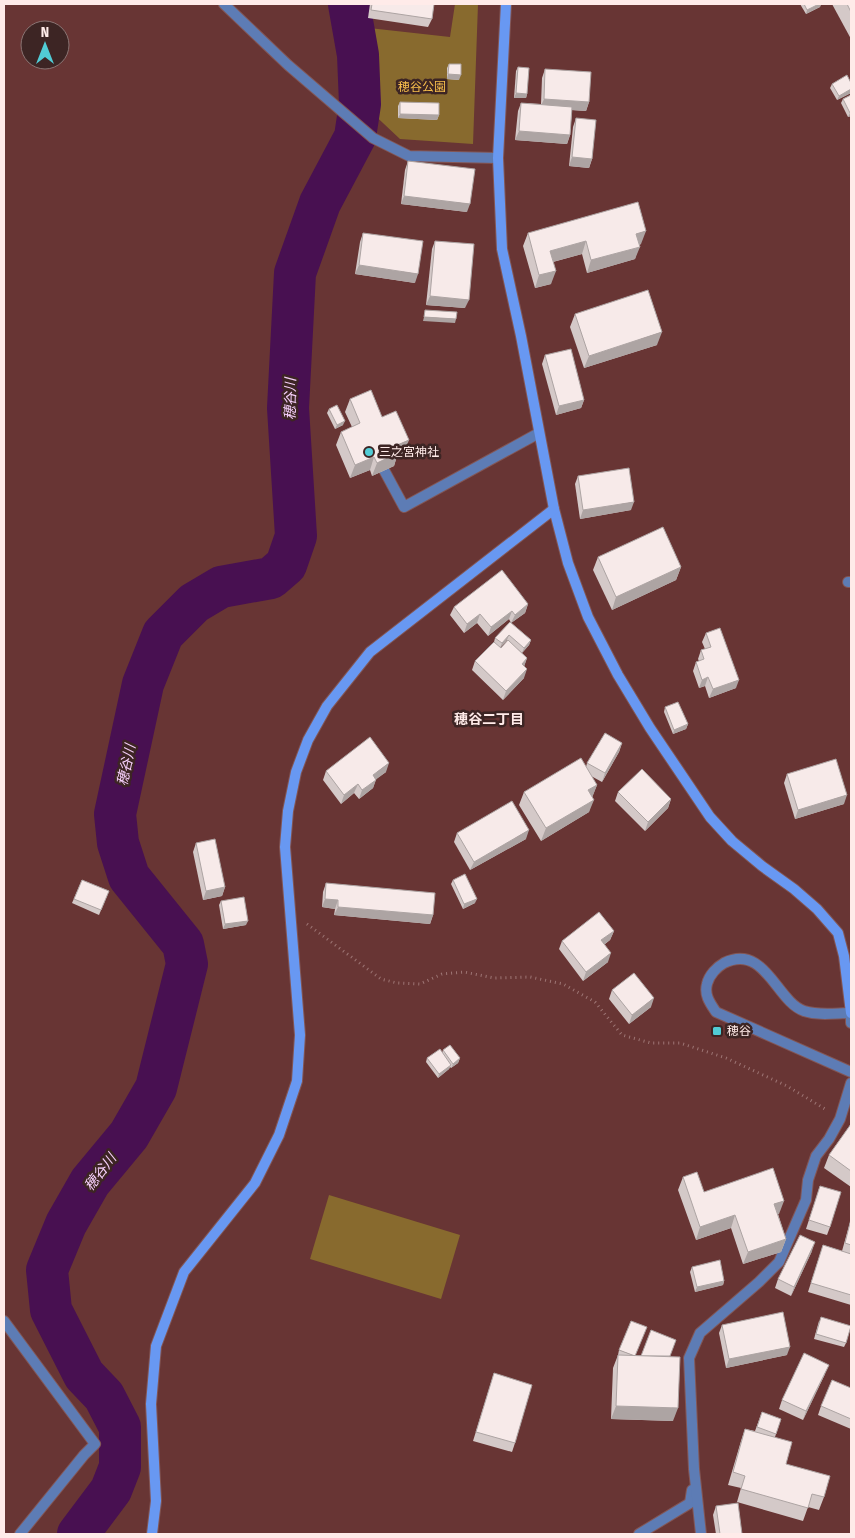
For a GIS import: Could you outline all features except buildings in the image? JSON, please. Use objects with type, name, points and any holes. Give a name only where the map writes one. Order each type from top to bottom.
[{"type":"street","points":[[224,4],[288,65],[373,138],[409,156],[498,158]]},
{"type":"street","points":[[506,4],[498,158],[502,249],[521,336],[554,509],[568,563],[588,617],[618,675],[650,728],[710,817],[732,840],[762,866],[818,909],[838,933],[844,956],[851,1022]]},
{"type":"street","points":[[384,470],[404,507],[539,433]]},
{"type":"street","points":[[152,1534],[156,1502],[151,1404],[156,1346],[184,1272],[255,1183],[279,1135],[297,1081],[300,1035],[285,846],[288,811],[296,772],[308,740],[327,706],[370,652],[554,509]]},
{"type":"street","points":[[851,1013],[819,1014],[803,1011],[792,1003],[760,966],[746,960],[734,960],[724,964],[713,973],[707,982],[706,992],[709,1002],[716,1012],[851,1072]]},
{"type":"street","points":[[700,1534],[694,1469],[689,1358],[700,1333],[759,1282],[779,1262],[806,1200],[808,1180],[816,1156],[829,1139],[840,1119],[851,1083]]},
{"type":"street","points":[[4,1320],[95,1444],[20,1534]]},
{"type":"street","points":[[638,1534],[690,1504],[694,1469]]},
{"type":"path","points":[[291,912],[381,979],[398,983],[420,984],[442,974],[464,972],[494,978],[530,977],[563,984],[595,1002],[622,1035],[652,1043],[680,1043],[726,1058],[787,1086],[840,1119]]},
{"type":"green space","name":"穂谷公園","points":[[455,4],[478,4],[473,144],[400,139],[350,92],[360,27],[450,37]]},
{"type":"green space","points":[[329,1195],[460,1235],[441,1299],[310,1259]]},
{"type":"waterway","name":"穂谷川","points":[[78,1534],[111,1490],[120,1467],[120,1427],[104,1396],[84,1375],[51,1310],[47,1270],[66,1224],[90,1182],[129,1135],[156,1088],[187,964],[183,944],[129,877],[118,843],[115,814],[143,684],[163,634],[194,603],[221,587],[271,578],[286,565],[296,536],[288,408],[295,273],[320,203],[355,137],[360,104],[358,55],[349,4]]},
{"type":"place","name":"三之宮神社","points":[[369,452]]},
{"type":"place","name":"穂谷","points":[[717,1031]]},
{"type":"district","name":"穂谷二丁目","points":[[489,719]]}]
